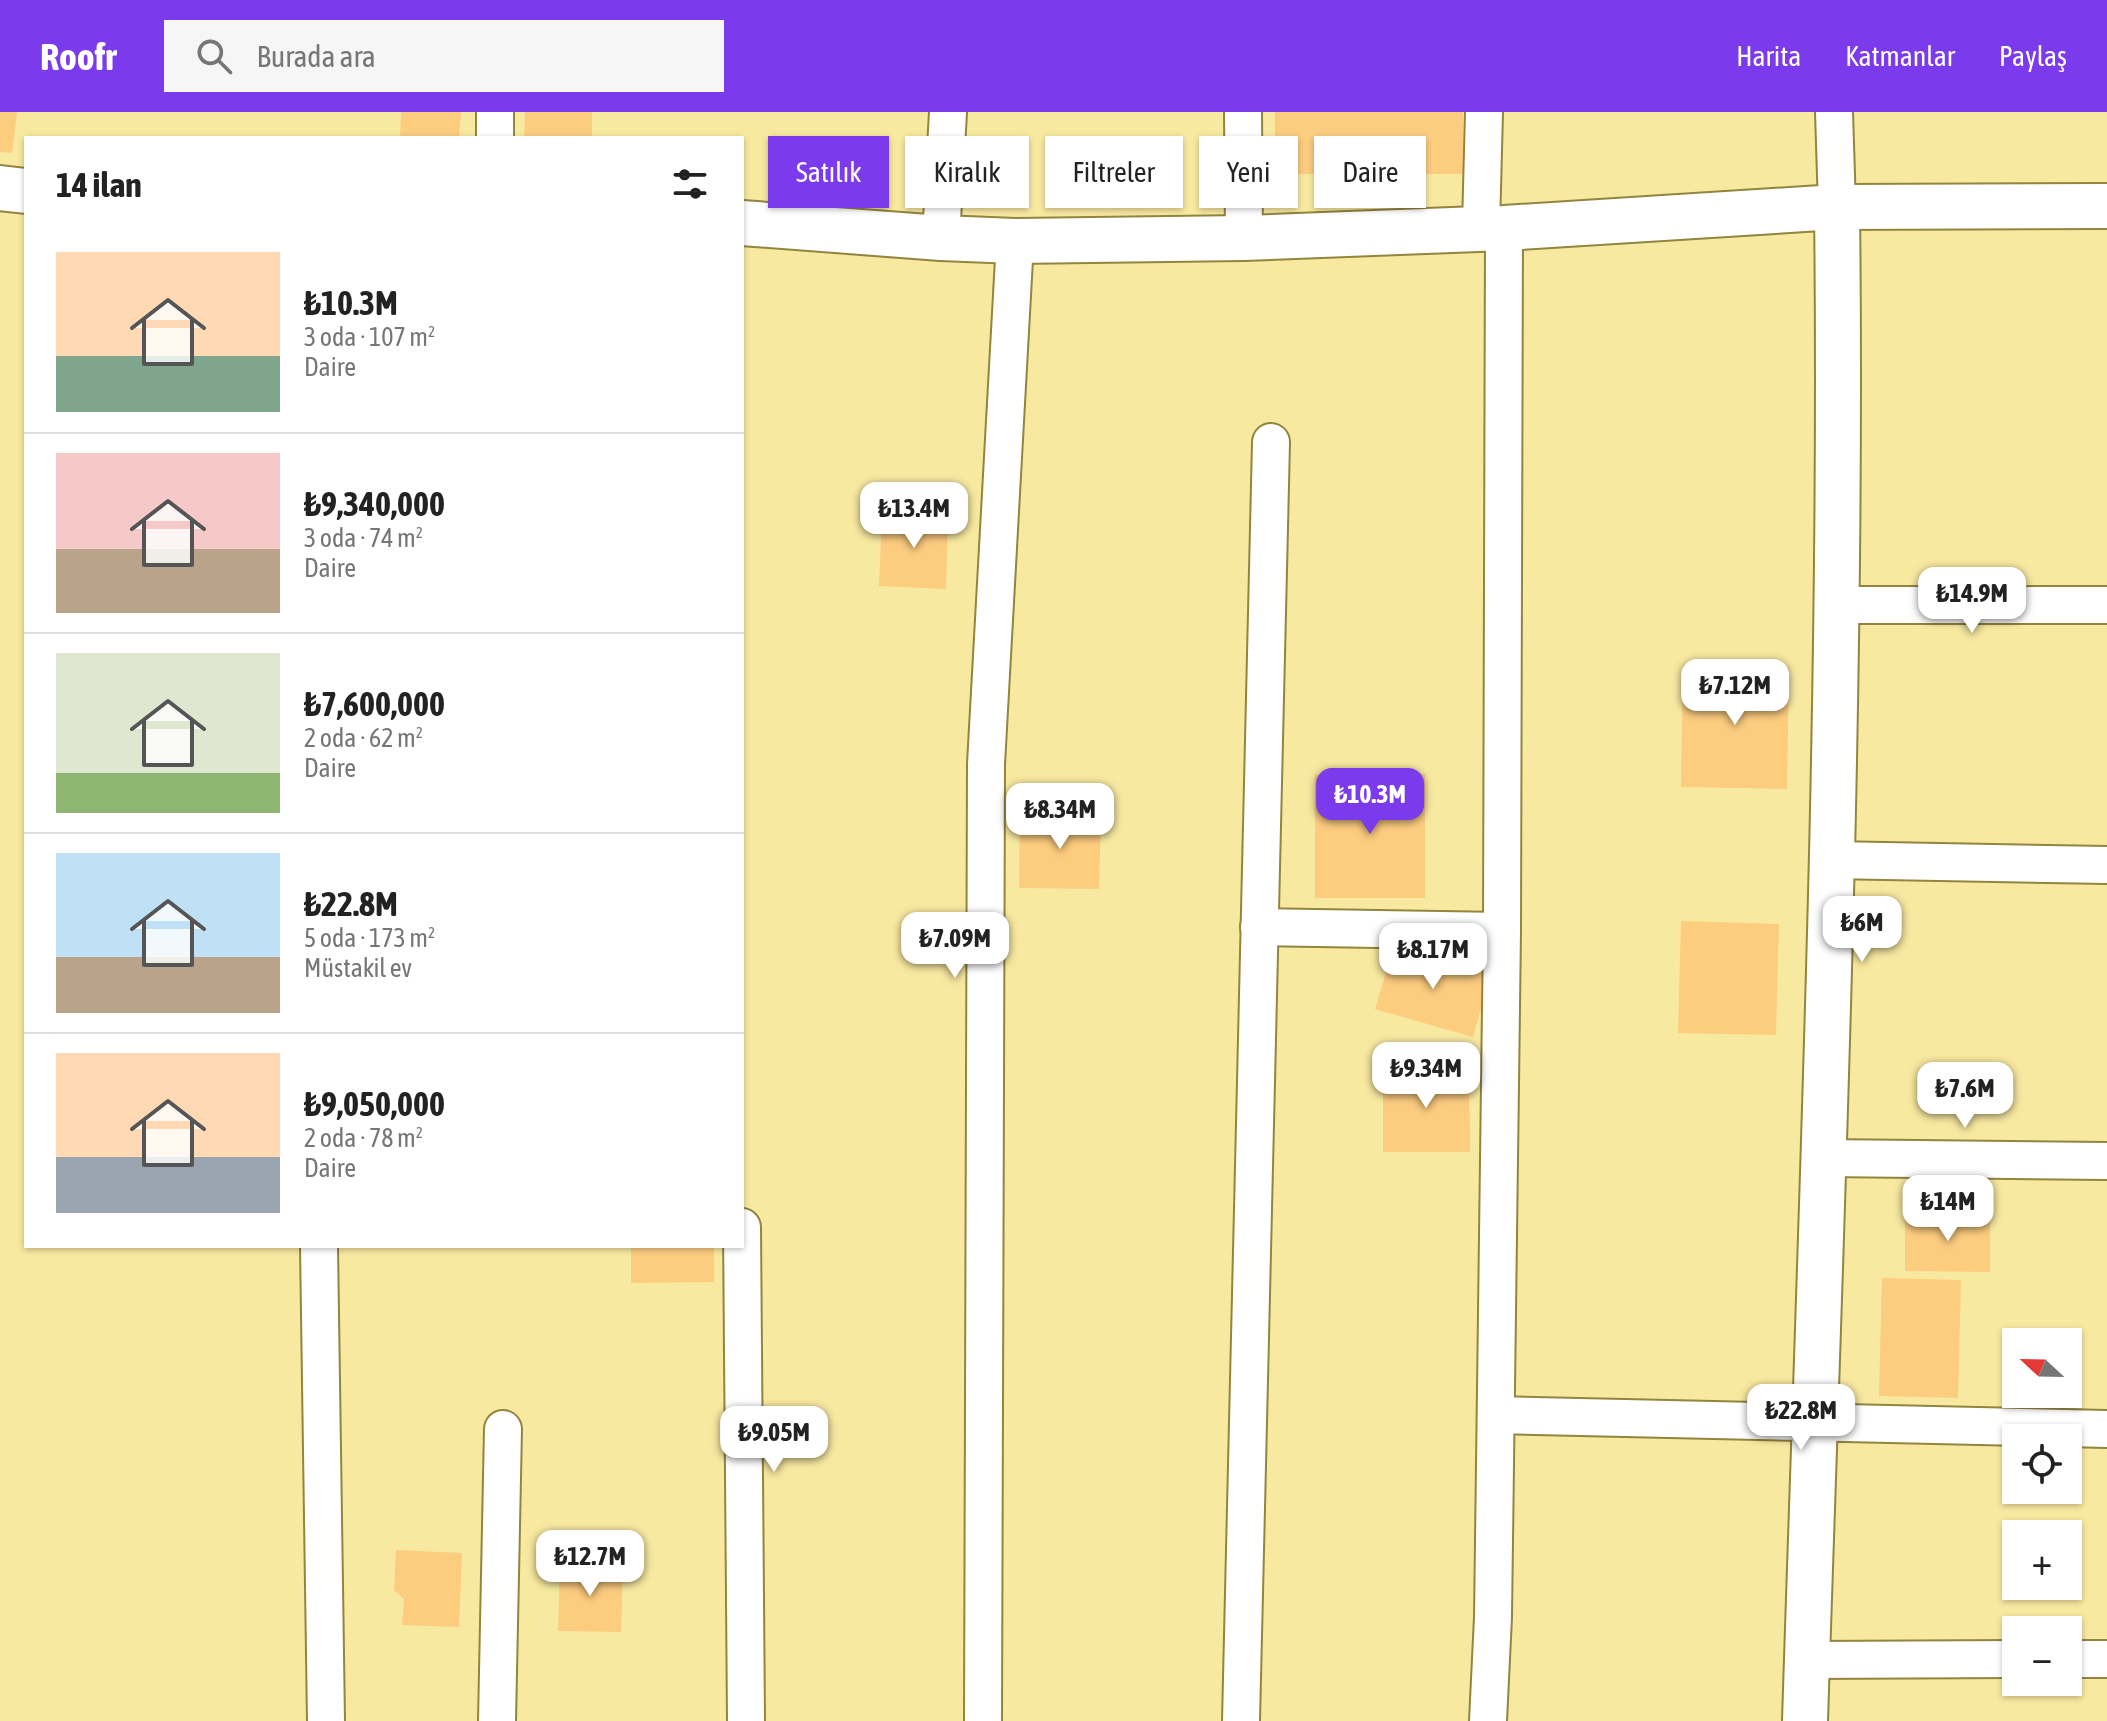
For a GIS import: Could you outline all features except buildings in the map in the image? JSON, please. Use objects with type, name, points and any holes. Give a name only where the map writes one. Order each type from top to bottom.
[{"type":"street","points":[[495,112],[495,136]]},
{"type":"street","points":[[941,238],[948,112]]},
{"type":"street","points":[[1243,112],[1244,238]]},
{"type":"street","points":[[1484,112],[1493,227],[1502,931],[1493,1617],[1488,1721]]},
{"type":"street","points":[[1805,1721],[1823,1158],[1840,447],[1834,112]]},
{"type":"street","points":[[0,188],[24,191]]},
{"type":"street","points":[[744,223],[1015,241],[1244,238],[1837,207],[2107,206]]},
{"type":"street","points":[[983,1721],[986,764],[1015,241]]},
{"type":"street","points":[[1241,1721],[1271,442]]},
{"type":"street","points":[[1836,605],[2107,605]]},
{"type":"street","points":[[1830,860],[2107,865]]},
{"type":"street","points":[[1259,927],[1502,931]]},
{"type":"street","points":[[1823,1158],[2107,1161]]},
{"type":"street","points":[[319,1248],[326,1721]]},
{"type":"street","points":[[742,1248],[746,1721]]},
{"type":"street","points":[[1496,1415],[2107,1429]]},
{"type":"street","points":[[497,1721],[503,1429]]},
{"type":"street","points":[[1807,1660],[2002,1659]]},
{"type":"street","points":[[2082,1659],[2107,1659]]}]
